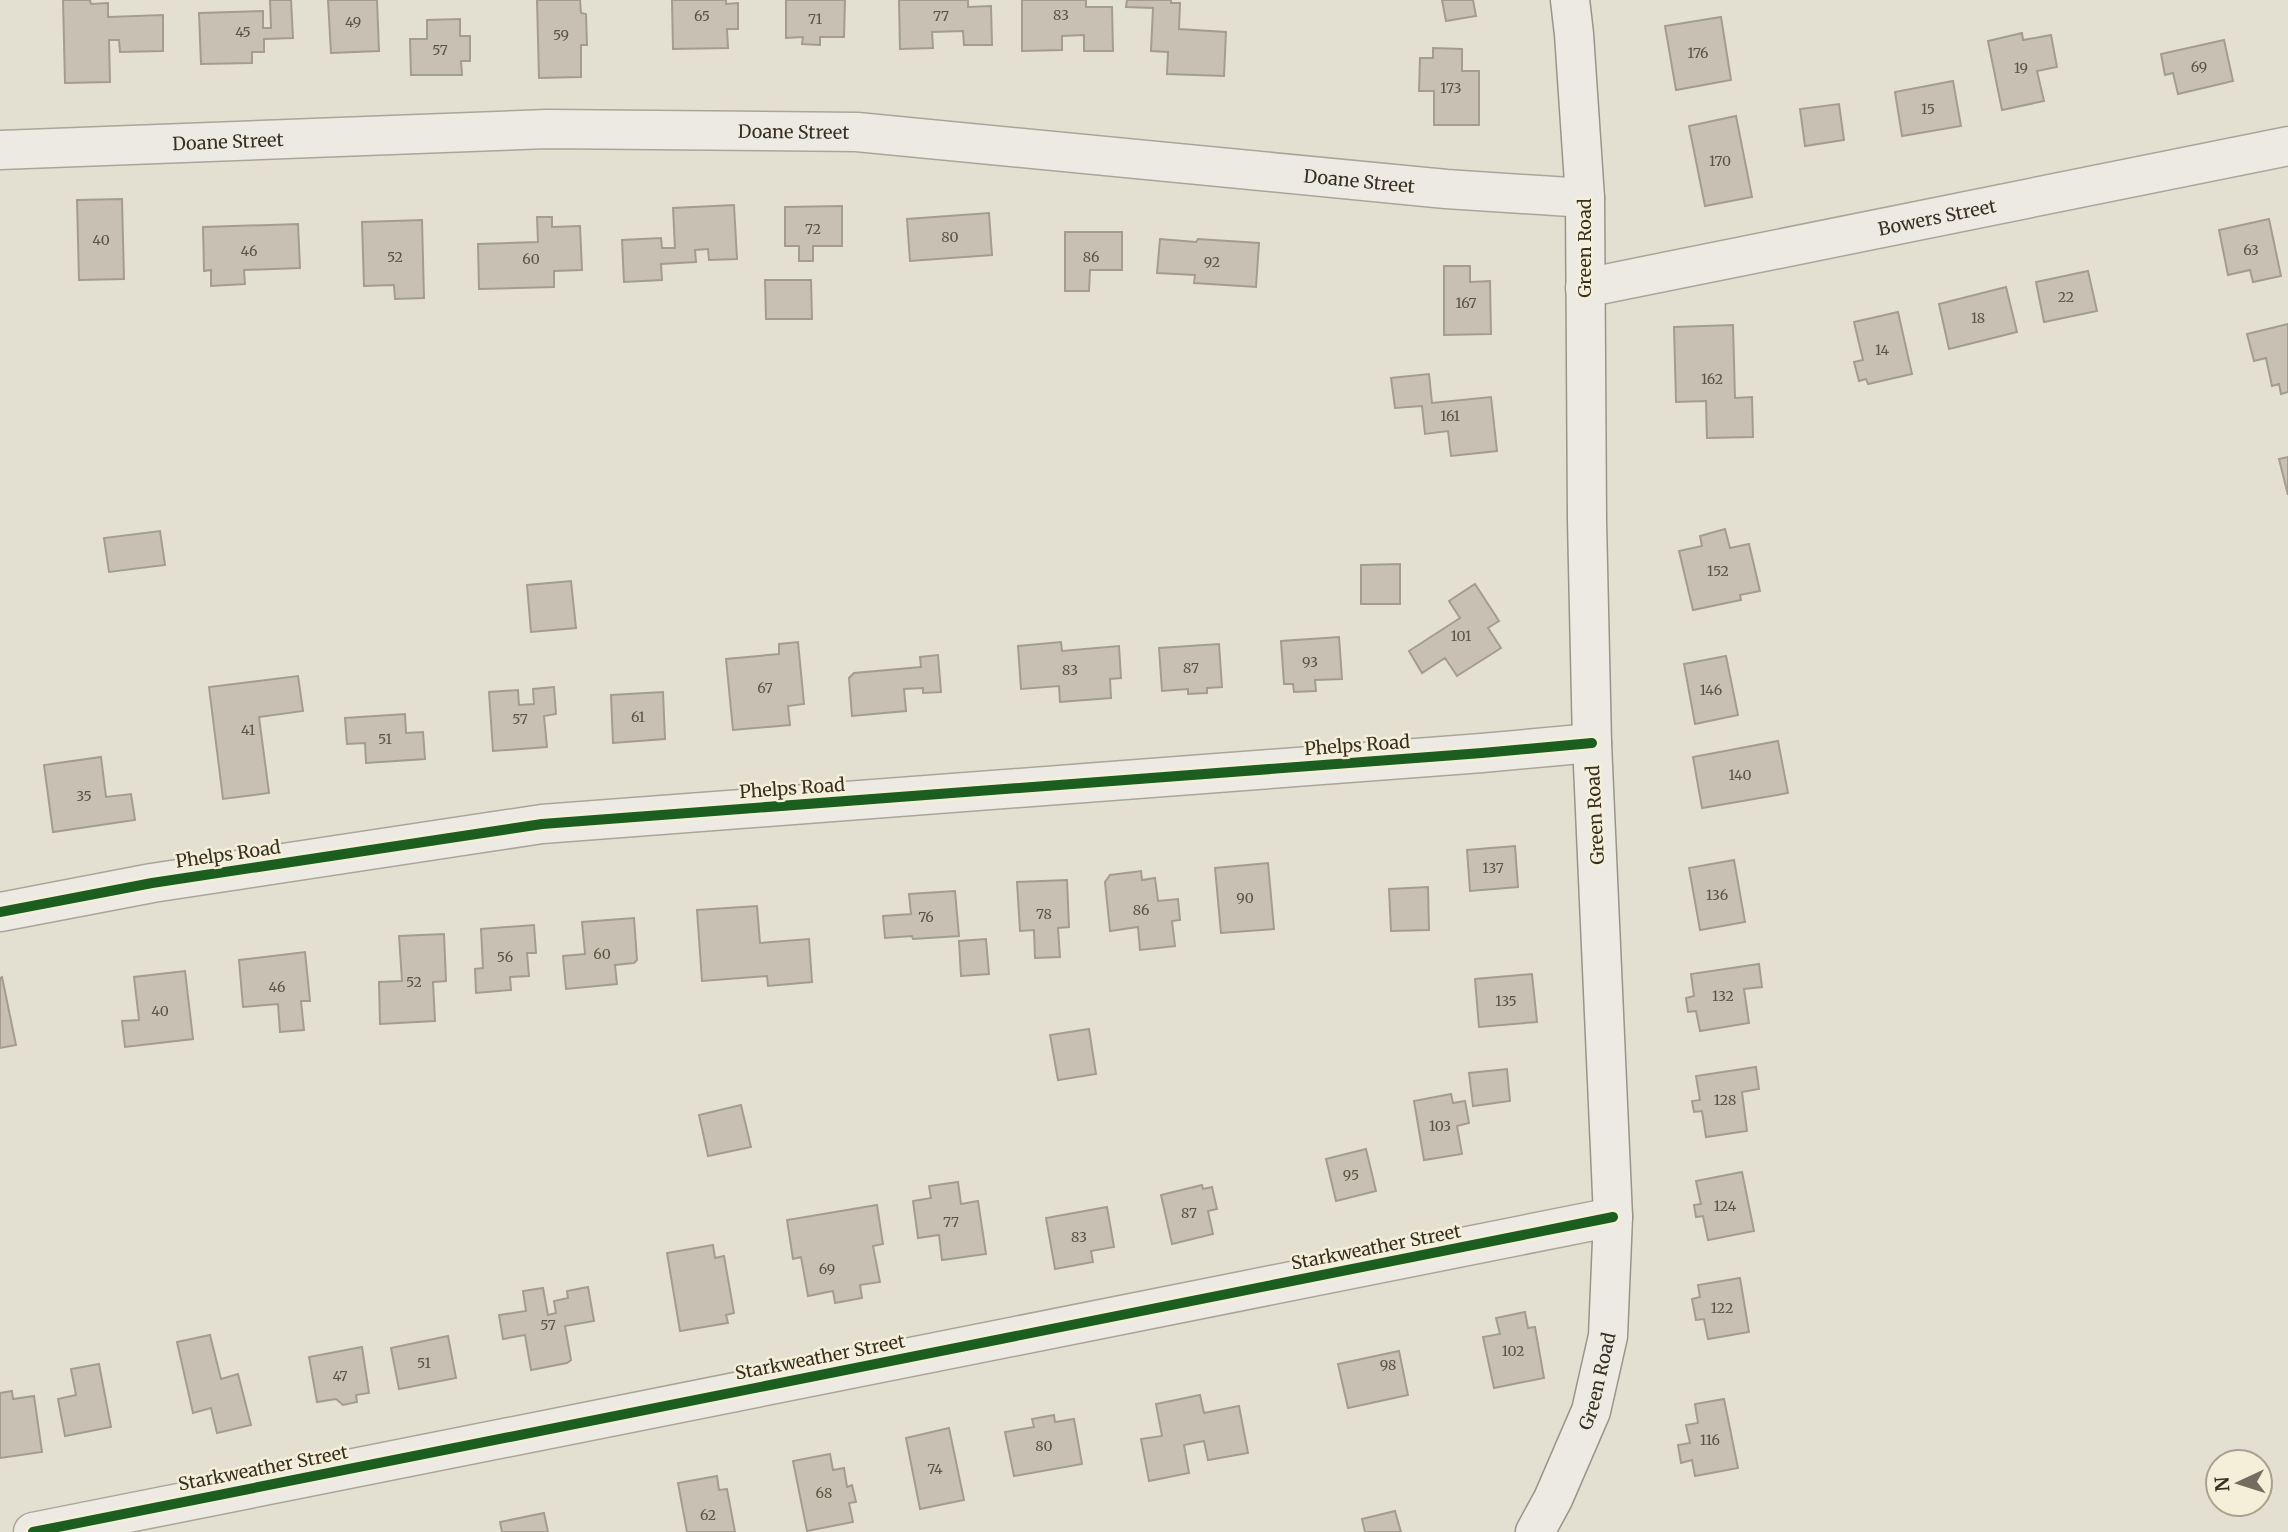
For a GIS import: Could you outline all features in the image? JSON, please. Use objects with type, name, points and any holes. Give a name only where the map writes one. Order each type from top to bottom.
[{"type":"street","name":"Green Road","points":[[1535,1532],[1553,1499],[1591,1411],[1608,1336],[1613,1217],[1592,743],[1587,522],[1585,198],[1570,0]]},
{"type":"street","name":"Doane Street","points":[[0,150],[547,129],[857,132],[1446,190],[1585,198]]},
{"type":"street","name":"Bowers Street","points":[[1585,288],[2288,146]]},
{"type":"street","name":"Phelps Road","points":[[0,912],[152,883],[542,824],[1482,754],[1592,743]]},
{"type":"street","name":"Starkweather Street","points":[[33,1532],[1613,1217]]},
{"type":"building","points":[[63,0],[90,0],[91,4],[108,3],[108,17],[163,15],[163,51],[120,52],[119,40],[109,40],[110,82],[65,83]]},
{"type":"building","points":[[270,0],[291,0],[293,38],[264,39],[264,52],[252,52],[252,63],[201,64],[199,13],[263,11],[263,28],[271,28]]},
{"type":"building","points":[[328,0],[377,0],[379,51],[331,53]]},
{"type":"building","points":[[537,0],[580,0],[581,13],[586,14],[587,45],[581,45],[581,77],[539,78]]},
{"type":"building","points":[[672,0],[726,0],[726,4],[738,3],[738,29],[727,29],[728,48],[673,49]]},
{"type":"building","points":[[786,0],[845,0],[844,37],[820,37],[820,45],[802,44],[803,37],[786,38]]},
{"type":"building","points":[[899,0],[968,0],[968,7],[991,6],[992,45],[964,45],[963,31],[932,32],[933,48],[900,49]]},
{"type":"building","points":[[1022,0],[1086,0],[1086,7],[1112,7],[1113,51],[1084,51],[1084,35],[1062,36],[1062,50],[1022,51]]},
{"type":"building","points":[[1127,0],[1171,0],[1171,3],[1180,3],[1179,29],[1226,32],[1224,76],[1167,74],[1168,52],[1151,51],[1153,8],[1126,7]]},
{"type":"building","points":[[1442,0],[1473,0],[1476,16],[1446,21]]},
{"type":"building","points":[[1721,17],[1731,80],[1676,90],[1665,26]]},
{"type":"building","points":[[460,19],[460,36],[470,36],[470,61],[461,61],[462,75],[411,75],[410,39],[427,39],[427,20]]},
{"type":"building","points":[[2022,33],[2023,40],[2051,35],[2057,67],[2037,71],[2044,101],[2002,110],[1988,41]]},
{"type":"building","points":[[2224,40],[2233,81],[2178,94],[2173,73],[2165,75],[2161,54]]},
{"type":"building","points":[[1433,48],[1462,49],[1462,71],[1479,71],[1479,125],[1434,125],[1434,91],[1419,91],[1420,58],[1433,58]]},
{"type":"building","points":[[1953,81],[1961,126],[1902,136],[1895,92]]},
{"type":"building","points":[[1839,104],[1844,140],[1805,146],[1800,109]]},
{"type":"building","points":[[1736,116],[1752,197],[1705,206],[1689,126]]},
{"type":"building","points":[[122,199],[124,279],[79,280],[77,200]]},
{"type":"building","points":[[734,205],[737,259],[709,260],[708,249],[695,250],[696,262],[661,264],[662,280],[624,282],[622,240],[661,238],[662,248],[675,248],[673,208]]},
{"type":"building","points":[[842,206],[842,246],[813,246],[813,261],[799,261],[799,246],[785,246],[785,207]]},
{"type":"building","points":[[989,213],[992,255],[910,261],[907,219]]},
{"type":"building","points":[[537,217],[552,217],[552,227],[580,226],[582,270],[554,271],[554,287],[479,289],[478,244],[538,242]]},
{"type":"building","points":[[2269,219],[2281,276],[2253,282],[2250,270],[2228,275],[2219,230]]},
{"type":"building","points":[[422,220],[424,298],[395,299],[394,285],[364,286],[362,222]]},
{"type":"building","points":[[298,224],[300,268],[244,270],[245,284],[211,286],[211,270],[204,271],[203,227]]},
{"type":"building","points":[[1065,232],[1122,232],[1122,270],[1090,270],[1089,291],[1065,291]]},
{"type":"building","points":[[1160,239],[1259,243],[1256,287],[1194,283],[1195,275],[1157,273]]},
{"type":"building","points":[[1444,266],[1470,266],[1470,282],[1490,281],[1491,334],[1444,335]]},
{"type":"building","points":[[2088,271],[2097,311],[2044,322],[2036,282]]},
{"type":"building","points":[[765,280],[811,280],[812,319],[766,319]]},
{"type":"building","points":[[2006,287],[2017,332],[1949,349],[1939,304]]},
{"type":"building","points":[[1898,312],[1912,374],[1868,384],[1866,379],[1859,381],[1854,362],[1863,360],[1854,322]]},
{"type":"building","points":[[2288,324],[2288,392],[2281,394],[2279,384],[2272,386],[2266,358],[2254,361],[2247,334]]},
{"type":"building","points":[[1733,325],[1735,398],[1752,397],[1753,437],[1707,438],[1706,401],[1676,402],[1674,327]]},
{"type":"building","points":[[1429,374],[1432,403],[1491,397],[1497,451],[1451,456],[1448,431],[1425,434],[1422,406],[1395,408],[1391,378]]},
{"type":"building","points":[[2288,457],[2288,495],[2279,459]]},
{"type":"building","points":[[1725,529],[1730,548],[1749,544],[1760,591],[1740,595],[1741,600],[1693,610],[1679,551],[1702,546],[1700,536]]},
{"type":"building","points":[[160,531],[165,565],[109,572],[104,538]]},
{"type":"building","points":[[1400,564],[1400,604],[1361,604],[1361,565]]},
{"type":"building","points":[[571,581],[576,628],[531,632],[527,585]]},
{"type":"building","points":[[1475,584],[1499,621],[1488,628],[1501,648],[1457,676],[1445,658],[1422,673],[1409,651],[1460,618],[1449,601]]},
{"type":"building","points":[[1339,637],[1342,679],[1315,680],[1316,691],[1294,692],[1293,684],[1284,684],[1281,641]]},
{"type":"building","points":[[798,642],[804,704],[788,706],[790,725],[733,730],[726,659],[779,654],[779,644]]},
{"type":"building","points":[[1061,642],[1062,651],[1119,646],[1121,678],[1110,679],[1111,698],[1060,702],[1059,686],[1021,689],[1018,646]]},
{"type":"building","points":[[1219,644],[1222,687],[1207,688],[1207,693],[1188,694],[1188,689],[1162,691],[1159,648]]},
{"type":"building","points":[[938,655],[941,692],[923,693],[923,688],[904,689],[906,711],[852,716],[849,678],[854,673],[921,667],[920,657]]},
{"type":"building","points":[[1726,656],[1738,715],[1695,724],[1684,664]]},
{"type":"building","points":[[298,676],[303,711],[259,717],[269,793],[223,799],[209,687]]},
{"type":"building","points":[[554,687],[556,714],[544,716],[547,747],[493,751],[489,692],[518,690],[519,705],[534,704],[533,689]]},
{"type":"building","points":[[663,692],[665,739],[613,743],[611,695]]},
{"type":"building","points":[[405,714],[406,733],[423,732],[425,759],[366,763],[365,743],[347,744],[345,718]]},
{"type":"building","points":[[1778,741],[1788,793],[1702,808],[1693,757]]},
{"type":"building","points":[[101,757],[106,797],[131,794],[135,820],[53,832],[44,765]]},
{"type":"building","points":[[1515,846],[1518,887],[1470,891],[1467,850]]},
{"type":"building","points":[[1734,860],[1745,922],[1700,930],[1689,868]]},
{"type":"building","points":[[1268,863],[1274,929],[1221,933],[1215,868]]},
{"type":"building","points":[[1141,871],[1142,880],[1155,878],[1158,901],[1178,899],[1180,920],[1172,921],[1175,946],[1140,950],[1138,927],[1110,931],[1105,882],[1110,875]]},
{"type":"building","points":[[1067,880],[1069,927],[1058,928],[1060,957],[1035,958],[1034,930],[1020,931],[1017,882]]},
{"type":"building","points":[[1428,887],[1429,930],[1391,931],[1389,889]]},
{"type":"building","points":[[955,891],[959,936],[885,938],[883,916],[911,914],[909,894]]},
{"type":"building","points":[[757,906],[760,943],[809,939],[812,982],[768,986],[767,976],[702,981],[697,910]]},
{"type":"building","points":[[634,918],[637,960],[634,963],[615,965],[617,984],[566,989],[563,956],[585,954],[582,922]]},
{"type":"building","points":[[534,925],[536,953],[527,953],[529,976],[510,977],[511,990],[476,993],[475,969],[483,968],[481,929]]},
{"type":"building","points":[[444,934],[446,981],[433,982],[435,1021],[380,1024],[379,982],[402,981],[399,936]]},
{"type":"building","points":[[986,939],[989,974],[961,976],[959,941]]},
{"type":"building","points":[[305,952],[310,1001],[301,1001],[304,1030],[280,1032],[278,1004],[243,1007],[239,960]]},
{"type":"building","points":[[1759,964],[1762,987],[1744,989],[1749,1023],[1700,1031],[1696,1011],[1688,1012],[1686,998],[1694,996],[1691,974]]},
{"type":"building","points":[[185,971],[193,1039],[125,1047],[122,1021],[139,1020],[134,977]]},
{"type":"building","points":[[1532,974],[1537,1022],[1479,1027],[1475,979]]},
{"type":"building","points":[[2,977],[16,1045],[0,1048],[0,978]]},
{"type":"building","points":[[1089,1029],[1096,1074],[1058,1080],[1050,1035]]},
{"type":"building","points":[[1756,1067],[1759,1089],[1742,1092],[1747,1131],[1706,1137],[1702,1111],[1694,1112],[1692,1101],[1700,1100],[1696,1076]]},
{"type":"building","points":[[1507,1069],[1510,1101],[1473,1106],[1469,1073]]},
{"type":"building","points":[[1451,1094],[1453,1103],[1465,1101],[1469,1123],[1457,1126],[1462,1154],[1424,1160],[1414,1101]]},
{"type":"building","points":[[741,1105],[751,1147],[708,1156],[699,1115]]},
{"type":"building","points":[[1366,1149],[1376,1191],[1336,1201],[1326,1159]]},
{"type":"building","points":[[1742,1172],[1754,1231],[1708,1240],[1703,1216],[1696,1217],[1694,1205],[1701,1204],[1696,1181]]},
{"type":"building","points":[[958,1182],[961,1204],[978,1201],[986,1254],[942,1260],[939,1235],[918,1238],[913,1201],[931,1198],[929,1186]]},
{"type":"building","points":[[1202,1185],[1203,1189],[1212,1187],[1217,1209],[1208,1211],[1213,1234],[1172,1244],[1161,1195]]},
{"type":"building","points":[[877,1205],[883,1244],[873,1246],[880,1282],[860,1285],[862,1298],[835,1303],[833,1291],[808,1296],[801,1257],[793,1259],[787,1220]]},
{"type":"building","points":[[1107,1207],[1114,1247],[1091,1251],[1093,1262],[1055,1269],[1046,1218]]},
{"type":"building","points":[[713,1245],[715,1258],[724,1256],[734,1313],[726,1315],[728,1323],[680,1331],[667,1253]]},
{"type":"building","points":[[1740,1278],[1749,1332],[1708,1339],[1704,1319],[1696,1320],[1692,1299],[1700,1297],[1698,1285]]},
{"type":"building","points":[[588,1287],[594,1321],[565,1326],[571,1360],[531,1370],[525,1335],[503,1339],[499,1315],[526,1311],[523,1291],[543,1288],[548,1315],[556,1313],[554,1301],[568,1298],[567,1291]]},
{"type":"building","points":[[1525,1312],[1528,1328],[1535,1327],[1544,1378],[1494,1388],[1483,1337],[1500,1334],[1496,1318]]},
{"type":"building","points":[[210,1335],[221,1379],[238,1374],[251,1425],[217,1433],[211,1408],[193,1413],[177,1342]]},
{"type":"building","points":[[448,1336],[456,1378],[399,1389],[391,1348]]},
{"type":"building","points":[[362,1347],[369,1393],[356,1395],[357,1402],[343,1405],[336,1399],[317,1402],[309,1357]]},
{"type":"building","points":[[1399,1351],[1408,1395],[1348,1408],[1338,1364]]},
{"type":"building","points":[[99,1364],[111,1427],[65,1436],[58,1399],[76,1395],[71,1369]]},
{"type":"building","points":[[12,1391],[13,1399],[34,1396],[42,1452],[0,1458],[0,1393]]},
{"type":"building","points":[[1200,1395],[1204,1413],[1239,1406],[1248,1453],[1208,1460],[1204,1441],[1184,1445],[1189,1473],[1149,1481],[1141,1439],[1162,1436],[1156,1404]]},
{"type":"building","points":[[1724,1399],[1738,1468],[1695,1476],[1692,1460],[1681,1463],[1678,1445],[1690,1443],[1686,1425],[1698,1423],[1695,1404]]},
{"type":"building","points":[[1054,1415],[1055,1422],[1074,1419],[1082,1464],[1014,1476],[1005,1432],[1034,1427],[1032,1419]]},
{"type":"building","points":[[949,1428],[964,1500],[920,1509],[906,1438]]},
{"type":"building","points":[[830,1454],[833,1470],[844,1468],[847,1487],[852,1485],[856,1502],[849,1503],[853,1522],[807,1531],[793,1461]]},
{"type":"building","points":[[717,1476],[719,1490],[727,1489],[735,1532],[687,1532],[678,1483]]},
{"type":"building","points":[[1395,1511],[1401,1532],[1365,1532],[1362,1519]]},
{"type":"building","points":[[544,1513],[548,1532],[502,1532],[500,1522]]},
{"type":"cycle path","points":[[0,912],[152,883],[542,824],[1592,743]]},
{"type":"cycle path","points":[[33,1532],[1613,1217]]}]
